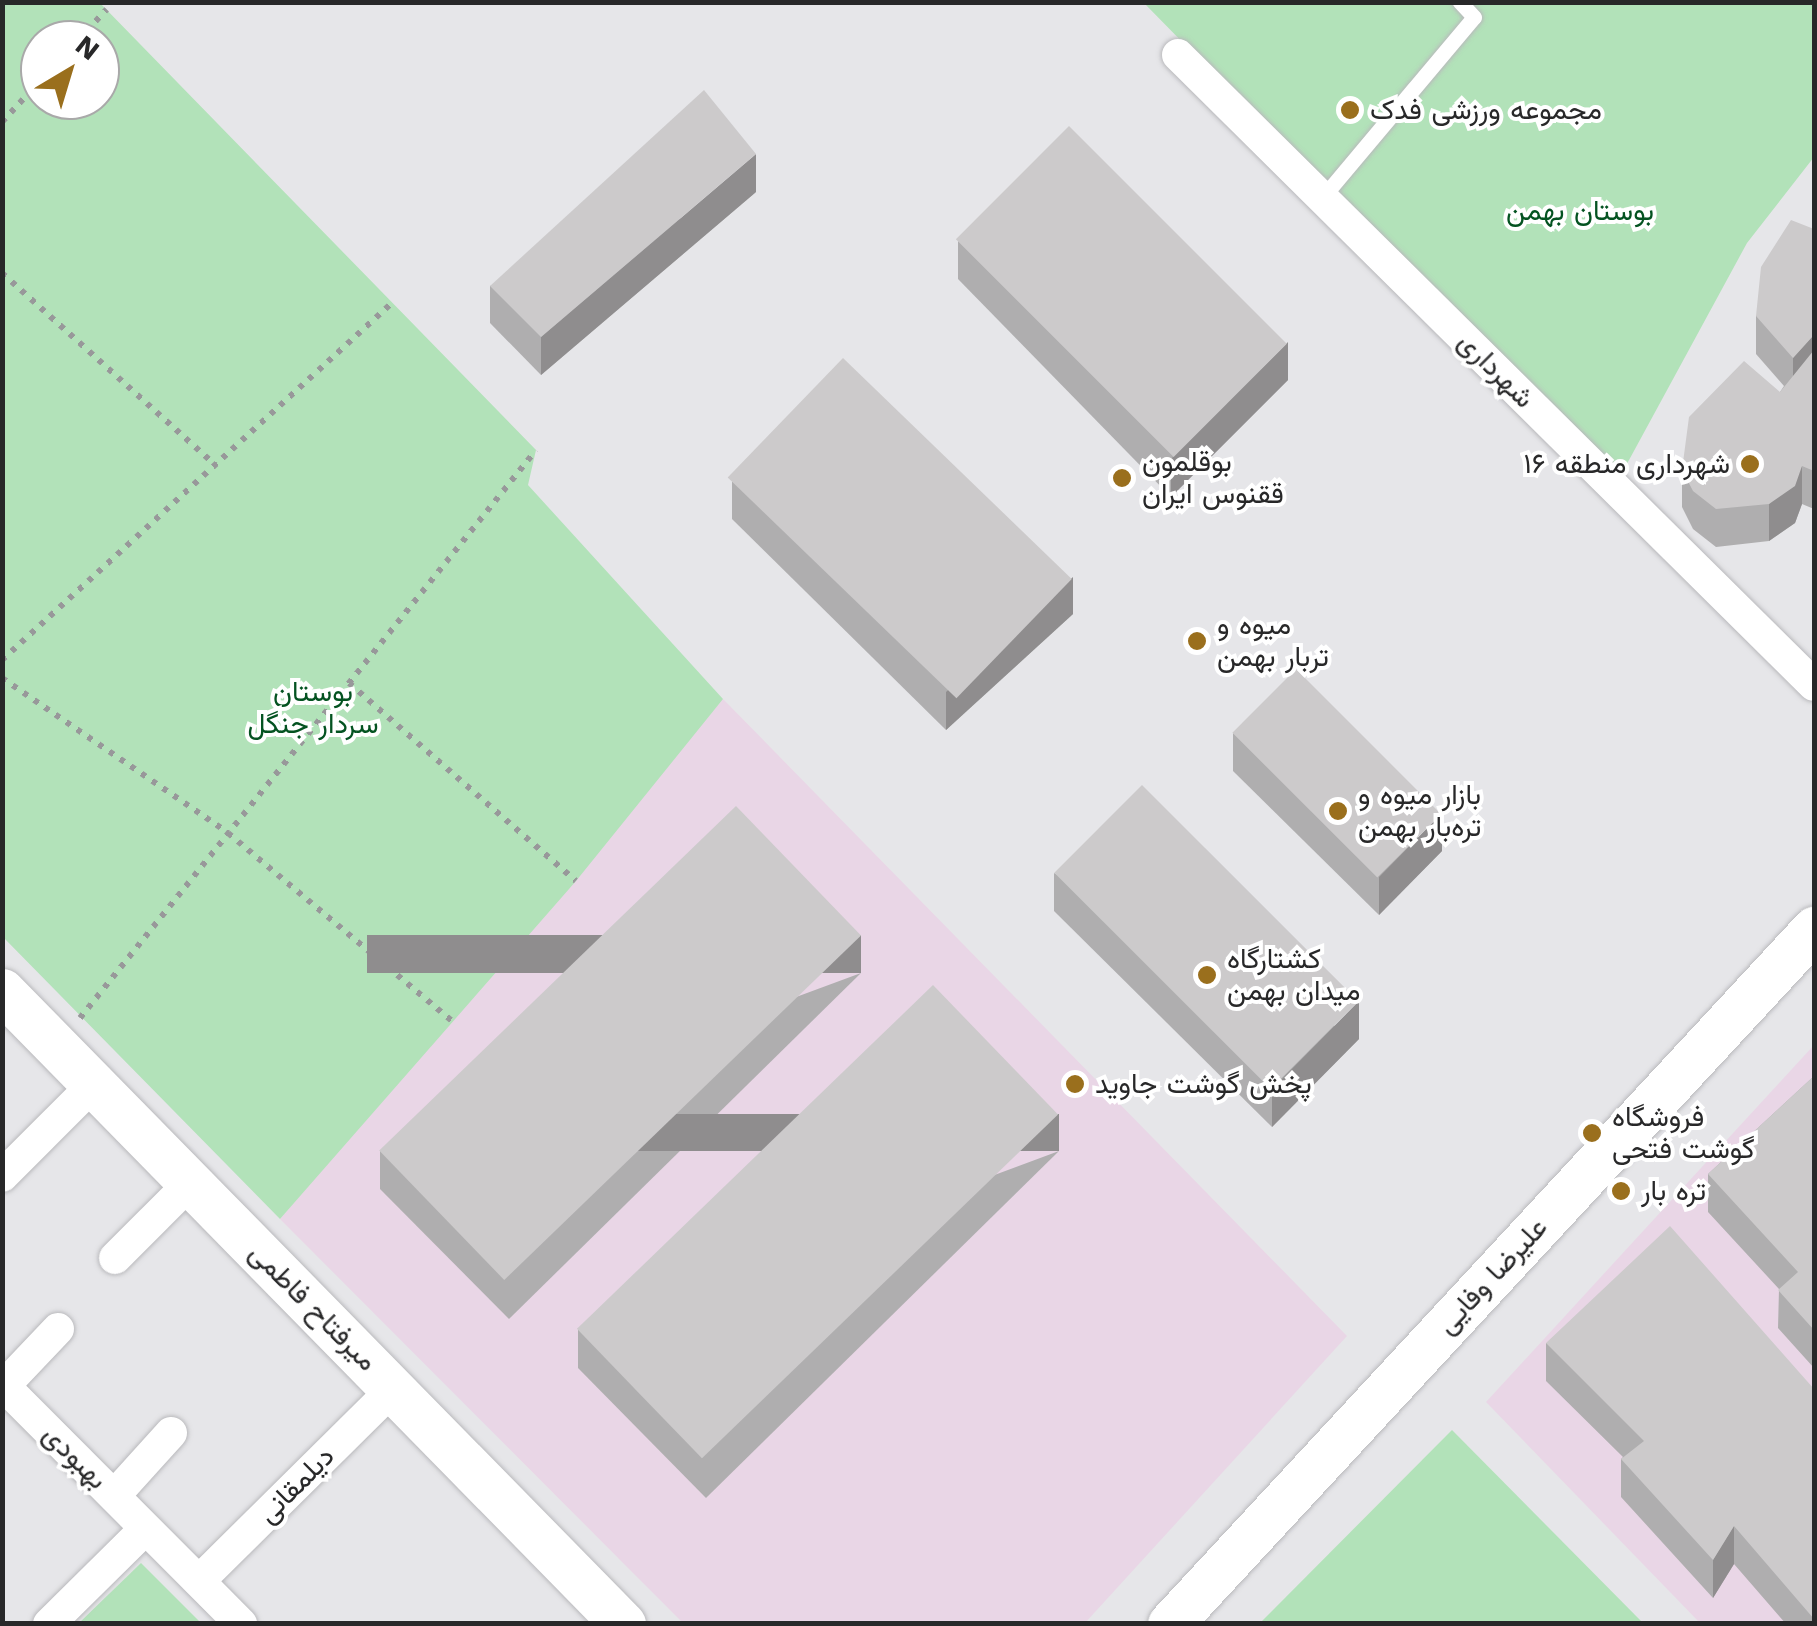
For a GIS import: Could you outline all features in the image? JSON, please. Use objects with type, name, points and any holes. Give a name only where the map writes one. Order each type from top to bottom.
[{"type":"main road","name":"علیرضا وفایی","points":[[1170,1624],[1814,929]]},
{"type":"main road","name":"میرفتاح فاطمی","points":[[2,992],[623,1624]]},
{"type":"street","name":"شهرداری","points":[[1178,56],[1814,685]]},
{"type":"street","points":[[2,1176],[94,1084]]},
{"type":"street","points":[[116,1258],[190,1182]]},
{"type":"street","points":[[4,1386],[58,1329]]},
{"type":"street","name":"بهبودی","points":[[4,1386],[241,1624]]},
{"type":"street","name":"دیلمقانی","points":[[199,1582],[393,1388]]},
{"type":"street","points":[[114,1496],[171,1433]]},
{"type":"street","points":[[49,1624],[145,1528]]},
{"type":"lane","points":[[1460,2],[1474,17]]},
{"type":"lane","points":[[1322,198],[1486,2]]},
{"type":"path","points":[[97,20],[107,9]]},
{"type":"path","points":[[2,122],[20,103]]},
{"type":"path","points":[[2,273],[215,465]]},
{"type":"path","points":[[2,660],[392,302]]},
{"type":"path","points":[[57,1047],[536,450]]},
{"type":"path","points":[[2,678],[228,833],[453,1022]]},
{"type":"path","points":[[350,683],[576,881]]},
{"type":"shaded area","points":[[723,699],[1347,1336],[1085,1623],[683,1623],[280,1219]]},
{"type":"shaded area","points":[[1814,1045],[1814,1623],[1700,1623],[1486,1402]]},
{"type":"green space","name":"بوستان سردار جنگل","points":[[2,3],[100,3],[117,20],[20,20],[20,120],[120,120],[120,24],[536,450],[528,485],[723,699],[576,881],[280,1219],[3,937]]},
{"type":"green space","name":"بوستان بهمن","points":[[1144,3],[1814,3],[1814,157],[1747,243],[1616,484]]},
{"type":"green space","points":[[1452,1430],[1643,1623],[1260,1623]]},
{"type":"green space","points":[[141,1563],[201,1623],[79,1623]]},
{"type":"building","points":[[704,90],[756,154],[541,337],[490,286]]},
{"type":"building","points":[[1069,126],[1287,344],[1174,457],[956,239]]},
{"type":"building","name":"شهرداری منطقه ۱۶","points":[[1791,220],[1814,229],[1814,338],[1793,358],[1756,316],[1761,267]]},
{"type":"building","name":"شهرداری منطقه ۱۶","points":[[1814,350],[1814,471],[1802,466],[1795,486],[1769,504],[1716,509],[1693,491],[1682,470],[1689,417],[1744,361],[1780,392]]},
{"type":"building","points":[[843,358],[1072,579],[956,698],[728,477]]},
{"type":"building","name":"بازار میوه و تره‌بار بهمن","points":[[1296,669],[1441,814],[1377,878],[1232,733]]},
{"type":"building","name":"کشتارگاه میدان بهمن","points":[[1142,785],[1358,1001],[1271,1089],[1054,873]]},
{"type":"building","points":[[736,806],[861,935],[504,1280],[379,1151]]},
{"type":"building","points":[[933,985],[1058,1114],[702,1458],[577,1329]]},
{"type":"building","points":[[1814,1076],[1814,1330],[1778,1290],[1798,1272],[1708,1174]]},
{"type":"building","points":[[1670,1226],[1814,1389],[1814,1619],[1734,1526],[1713,1560],[1621,1459],[1644,1441],[1546,1343]]},
{"type":"place","name":"مجموعه ورزشی فدک","points":[[1350,110]]},
{"type":"place","name":"شهرداری منطقه ۱۶","points":[[1750,464]]},
{"type":"place","name":"بوقلمون ققنوس ایران","points":[[1122,478]]},
{"type":"place","name":"میوه و تربار بهمن","points":[[1197,641]]},
{"type":"place","name":"بازار میوه و تره‌بار بهمن","points":[[1338,811]]},
{"type":"place","name":"کشتارگاه میدان بهمن","points":[[1207,975]]},
{"type":"place","name":"پخش گوشت جاوید","points":[[1075,1084]]},
{"type":"place","name":"فروشگاه گوشت فتحی","points":[[1592,1133]]},
{"type":"place","name":"تره بار","points":[[1621,1191]]}]
